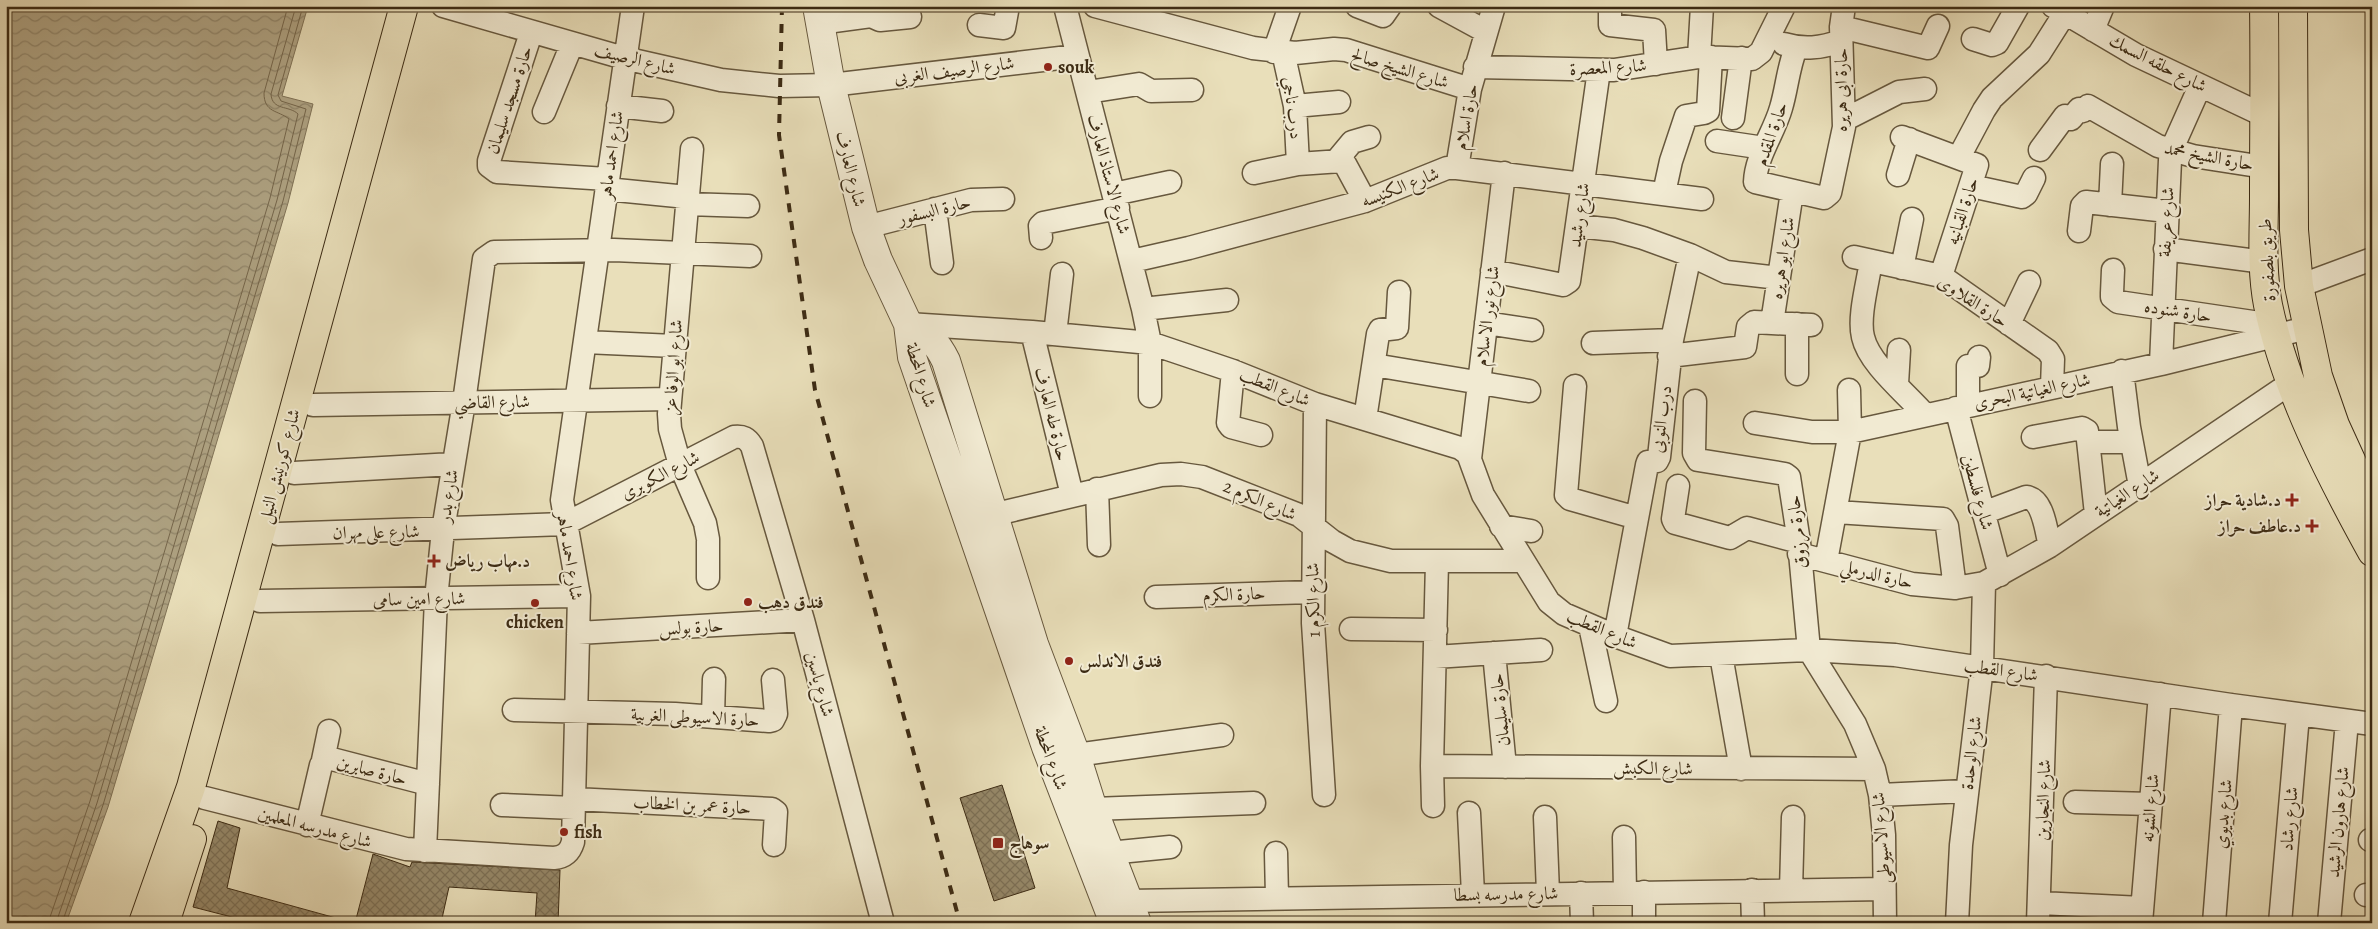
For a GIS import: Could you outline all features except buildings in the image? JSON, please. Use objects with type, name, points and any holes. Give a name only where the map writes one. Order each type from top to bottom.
[{"type":"main road","name":"شارع كورنيش النيل","points":[[164,922],[191,787],[404,6]]},
{"type":"main road","name":"شارع كورنيش النيل","points":[[164,922],[206,798],[422,6]]},
{"type":"main road","name":"طريق بلصفورة","points":[[2264,6],[2264,262],[2266,290],[2274,330],[2314,439],[2372,552]]},
{"type":"main road","name":"طريق بلصفورة","points":[[2293,6],[2294,230],[2299,286],[2318,376],[2335,425],[2372,506]]},
{"type":"street","name":"شارع الرصيف","points":[[443,6],[531,33],[624,58],[721,80],[780,86],[831,84]]},
{"type":"street","name":"شارع احمد ماهر","points":[[425,851],[561,857],[571,848],[573,842],[579,596],[562,500],[624,58],[633,6]]},
{"type":"street","points":[[979,26],[1004,28],[1008,6]]},
{"type":"street","name":"شارع الاستاذ العارف","points":[[1065,6],[1143,308],[1150,343],[1150,396]]},
{"type":"street","name":"شارع الشيخ صالح","points":[[1096,6],[1172,16],[1253,48],[1279,52],[1346,50],[1470,89]]},
{"type":"street","points":[[1279,52],[1290,6]]},
{"type":"street","points":[[1357,6],[1383,16],[1390,6]]},
{"type":"street","points":[[1438,6],[1485,31]]},
{"type":"street","name":"حارة اسلام","points":[[1457,168],[1475,67],[1494,6]]},
{"type":"street","points":[[1610,6],[1610,25],[1654,30],[1656,64]]},
{"type":"street","points":[[1664,193],[1671,161],[1686,116],[1708,111],[1702,6]]},
{"type":"street","points":[[1733,118],[1741,58],[1757,56],[1784,6]]},
{"type":"street","points":[[1973,39],[1992,45],[1997,43],[2018,6]]},
{"type":"street","points":[[2093,30],[2103,6]]},
{"type":"street","points":[[1959,157],[1988,104],[2032,62],[2044,47],[2059,10]]},
{"type":"street","name":"شارع حلقه السمك","points":[[2059,10],[2136,55],[2265,116]]},
{"type":"street","points":[[818,15],[871,16],[880,20],[910,17]]},
{"type":"street","name":"شارع العارف","points":[[818,15],[831,84],[866,227],[878,260],[908,324]]},
{"type":"street","points":[[1769,36],[1796,48],[1819,48],[1842,25],[1928,48],[1938,26]]},
{"type":"street","name":"حارة ابى هريره","points":[[1792,192],[1824,198],[1828,196],[1844,120],[1842,25]]},
{"type":"street","name":"حارة مسجد سليمان","points":[[531,33],[489,161],[489,166],[497,172],[607,184]]},
{"type":"street","points":[[544,112],[572,44]]},
{"type":"street","name":"حارة المقدم","points":[[1792,192],[1756,182],[1764,148],[1780,111],[1790,65],[1796,48]]},
{"type":"street","name":"درب ناجي","points":[[1279,52],[1295,106],[1298,164]]},
{"type":"street","name":"شارع الرصيف الغربى","points":[[831,84],[1077,56]]},
{"type":"street","name":"شارع المعصرة","points":[[1475,67],[1599,70],[1705,57],[1741,58]]},
{"type":"street","name":"شارع رشيد","points":[[1492,271],[1563,285],[1567,284],[1570,280],[1599,70]]},
{"type":"street","points":[[1088,92],[1139,84],[1151,91],[1192,90]]},
{"type":"street","name":"شارع عريفة","points":[[2161,364],[2162,309],[2171,151],[2200,86]]},
{"type":"street","points":[[1844,120],[1899,92],[1925,89]]},
{"type":"street","points":[[1295,106],[1339,102]]},
{"type":"street","points":[[618,106],[662,111]]},
{"type":"street","name":"حارة الشيخ محمد","points":[[2040,150],[2065,116],[2071,119],[2079,109],[2083,111],[2088,106],[2144,140],[2171,151],[2264,167]]},
{"type":"street","points":[[1365,201],[1345,164],[1337,160],[1352,142],[1369,138]]},
{"type":"street","name":"حارة القبانيه","points":[[1898,175],[1906,138],[1977,165],[1941,276]]},
{"type":"street","points":[[1717,141],[1764,148]]},
{"type":"street","name":"شارع ابو الوفا عز","points":[[692,149],[674,346],[670,429],[680,464],[705,523],[708,539],[708,578]]},
{"type":"street","name":"درب ناجي","points":[[1254,173],[1298,164],[1337,160]]},
{"type":"street","points":[[2110,205],[2112,164]]},
{"type":"street","name":"شارع الكنيسه","points":[[1132,260],[1189,248],[1365,201],[1447,168],[1583,183],[1702,199]]},
{"type":"street","name":"شارع نور الاسلام","points":[[1470,459],[1504,174]]},
{"type":"street","points":[[1971,186],[2022,197],[2026,194],[2034,178]]},
{"type":"street","points":[[1041,238],[1040,226],[1043,223],[1170,182]]},
{"type":"street","points":[[607,184],[687,201],[748,206]]},
{"type":"street","name":"شارع ابو هريره","points":[[1772,323],[1792,192]]},
{"type":"street","name":"حارة البسفور","points":[[866,227],[972,200],[1003,199]]},
{"type":"street","points":[[2079,231],[2084,203],[2167,211]]},
{"type":"street","points":[[935,209],[942,264]]},
{"type":"street","points":[[1902,268],[1912,219]]},
{"type":"street","points":[[1578,226],[1620,231],[1690,255],[1726,272],[1779,278]]},
{"type":"street","points":[[2165,249],[2264,262]]},
{"type":"street","name":"شارع بدر","points":[[425,851],[436,599],[443,530],[464,402],[484,259],[494,252],[597,252],[614,250],[750,256]]},
{"type":"street","name":"درب النوبى","points":[[1615,636],[1646,465],[1648,462],[1657,461],[1660,457],[1671,348],[1690,255]]},
{"type":"street","name":"حارة القلاوى","points":[[1897,384],[1874,358],[1863,337],[1862,259],[1941,276],[2050,353],[2053,359],[2052,387]]},
{"type":"street","points":[[2299,286],[2372,259]]},
{"type":"street","name":"حارة شنوده","points":[[2113,270],[2112,293],[2115,300],[2274,330]]},
{"type":"street","points":[[1055,334],[1062,274]]},
{"type":"street","points":[[2009,324],[2029,282]]},
{"type":"street","points":[[1365,419],[1380,330],[1394,329],[1398,324],[1399,292]]},
{"type":"street","points":[[1143,308],[1227,300]]},
{"type":"street","name":"شارع ابو هريره","points":[[1671,348],[1742,348],[1746,345],[1749,325],[1754,322],[1804,324],[1797,374]]},
{"type":"street","points":[[1486,323],[1532,330]]},
{"type":"street","name":"شارع القطب","points":[[908,324],[1032,332],[1150,343],[1233,371],[1315,404],[1460,448],[1470,459],[1483,495],[1548,602],[1564,614],[1590,626],[1670,656],[1809,650],[1895,655],[2372,724]]},
{"type":"street","name":"شارع المحطة","points":[[908,324],[931,338],[938,345],[946,361],[992,515],[1034,644],[1110,852],[1126,915]]},
{"type":"street","name":"شارع المحطة","points":[[908,324],[912,357],[1042,737],[1126,915]]},
{"type":"street","name":"شارع الغياتية البحرى","points":[[1755,423],[1812,432],[1850,432],[1887,426],[1962,406],[2161,364],[2274,330],[2307,328]]},
{"type":"street","name":"حارة طه العارف","points":[[1032,332],[1072,495]]},
{"type":"street","points":[[584,342],[674,346]]},
{"type":"street","points":[[1592,343],[1671,348]]},
{"type":"street","points":[[1900,350],[1897,384],[1925,415]]},
{"type":"street","name":"شارع فلسطين","points":[[1979,358],[1978,366],[1968,366],[1962,406],[1983,513],[1992,579]]},
{"type":"street","points":[[1374,365],[1529,391]]},
{"type":"street","points":[[1233,371],[1228,423],[1231,427],[1261,435]]},
{"type":"street","points":[[2122,371],[2131,442],[2140,486]]},
{"type":"street","name":"شارع الغياتية","points":[[1955,588],[1992,579],[2050,546],[2292,382]]},
{"type":"street","points":[[1575,386],[1566,495],[1570,499],[1637,518]]},
{"type":"street","points":[[1826,561],[1850,432],[1848,390]]},
{"type":"street","name":"شارع القاضي","points":[[313,405],[670,399]]},
{"type":"street","name":"حارة مرزوق","points":[[1695,402],[1696,457],[1703,461],[1785,474],[1790,477],[1809,650]]},
{"type":"street","name":"شارع الكرم 1","points":[[1315,404],[1312,592],[1324,796]]},
{"type":"street","points":[[2033,437],[2082,428],[2087,431],[2096,514]]},
{"type":"street","name":"شارع الكوبرى","points":[[565,524],[734,437],[741,436],[748,439],[752,446]]},
{"type":"street","points":[[2089,442],[2131,442]]},
{"type":"street","name":"شارع ياسين","points":[[752,446],[804,620],[883,923]]},
{"type":"street","points":[[294,473],[453,464]]},
{"type":"street","name":"شارع الكرم 2","points":[[992,515],[1161,475],[1181,474],[1202,477],[1299,515],[1350,551],[1370,558],[1391,561],[1437,562],[1522,561]]},
{"type":"street","name":"حارة الدرملي","points":[[1678,486],[1672,520],[1675,523],[1730,538],[1748,528],[1826,561],[1912,584],[1955,588]]},
{"type":"street","points":[[1097,490],[1099,545]]},
{"type":"street","points":[[1983,513],[2026,497],[2031,498],[2039,504],[2050,546]]},
{"type":"street","points":[[1836,512],[1943,519],[1947,526],[1955,588]]},
{"type":"street","name":"شارع على مهران","points":[[278,534],[443,530],[565,524]]},
{"type":"street","points":[[1501,526],[1531,531]]},
{"type":"street","points":[[1433,806],[1432,766],[1437,562]]},
{"type":"street","name":"شارع الوحدة","points":[[1957,923],[1960,845],[1992,579]]},
{"type":"street","name":"حارة الكرم","points":[[1156,597],[1312,592]]},
{"type":"street","name":"شارع امين سامى","points":[[260,601],[579,596]]},
{"type":"street","name":"حارة بولس","points":[[578,633],[804,620]]},
{"type":"street","points":[[1590,626],[1606,702]]},
{"type":"street","points":[[1351,629],[1436,630]]},
{"type":"street","name":"حارة سليمان","points":[[1435,657],[1541,650]]},
{"type":"street","name":"شارع الاسيوطى","points":[[1809,650],[1855,724],[1874,769],[1880,794],[1884,835],[1885,923]]},
{"type":"street","name":"حارة سليمان","points":[[1494,653],[1505,767]]},
{"type":"street","points":[[1721,655],[1741,769]]},
{"type":"street","name":"شارع النجارين","points":[[2039,913],[2046,676]]},
{"type":"street","points":[[713,717],[714,679]]},
{"type":"street","name":"حارة الاسيوطى الغربية","points":[[514,710],[576,710],[773,720],[776,714],[773,680]]},
{"type":"street","name":"شارع الشونه","points":[[2141,915],[2160,694]]},
{"type":"street","name":"شارع بديوي","points":[[2214,923],[2231,705]]},
{"type":"street","name":"شارع رشاد","points":[[2280,923],[2298,714]]},
{"type":"street","name":"شارع هارون الرشيد","points":[[2329,923],[2347,721]]},
{"type":"street","points":[[323,760],[329,732]]},
{"type":"street","points":[[1076,755],[1222,735]]},
{"type":"street","name":"حارة صابرين","points":[[307,825],[323,760],[333,759],[428,784]]},
{"type":"street","name":"شارع الكبش","points":[[1432,766],[1874,769]]},
{"type":"street","points":[[1880,794],[1966,791]]},
{"type":"street","name":"شارع مدرسه المعلمين","points":[[206,798],[387,846],[425,851]]},
{"type":"street","points":[[2075,802],[2151,804]]},
{"type":"street","points":[[1093,809],[1254,803]]},
{"type":"street","points":[[502,805],[574,804]]},
{"type":"street","name":"حارة عمر بن الخطاب","points":[[574,804],[772,809],[776,812],[774,845]]},
{"type":"street","points":[[1469,813],[1473,894]]},
{"type":"street","points":[[1545,816],[1548,893]]},
{"type":"street","points":[[1792,890],[1793,817]]},
{"type":"street","points":[[1624,837],[1635,892],[1644,923]]},
{"type":"street","points":[[1110,852],[1170,847]]},
{"type":"street","points":[[1276,853],[1277,897]]},
{"type":"street","name":"شارع مدرسه بسطا","points":[[1126,915],[1277,897],[1884,889]]},
{"type":"street","points":[[1752,890],[1753,923]]},
{"type":"street","points":[[1582,893],[1582,923]]},
{"type":"street","points":[[2039,913],[2141,915]]},
{"type":"water","points":[[6,6],[308,6],[282,96],[313,104],[288,203],[108,807],[66,923],[6,923]]},
{"type":"railway","points":[[782,6],[779,135],[815,390],[960,923]]},
{"type":"place","name":"souk","points":[[1048,67]]},
{"type":"place","name":"د.شادية حراز","points":[[2292,500]]},
{"type":"place","name":"د.عاطف حراز","points":[[2312,526]]},
{"type":"place","name":"د.مهاب رياض","points":[[434,561]]},
{"type":"place","name":"فندق دهب","points":[[748,602]]},
{"type":"place","name":"chicken","points":[[535,603]]},
{"type":"place","name":"فندق الاندلس","points":[[1069,661]]},
{"type":"place","name":"fish","points":[[564,832]]},
{"type":"place","name":"سوهاج","points":[[998,843]]}]
